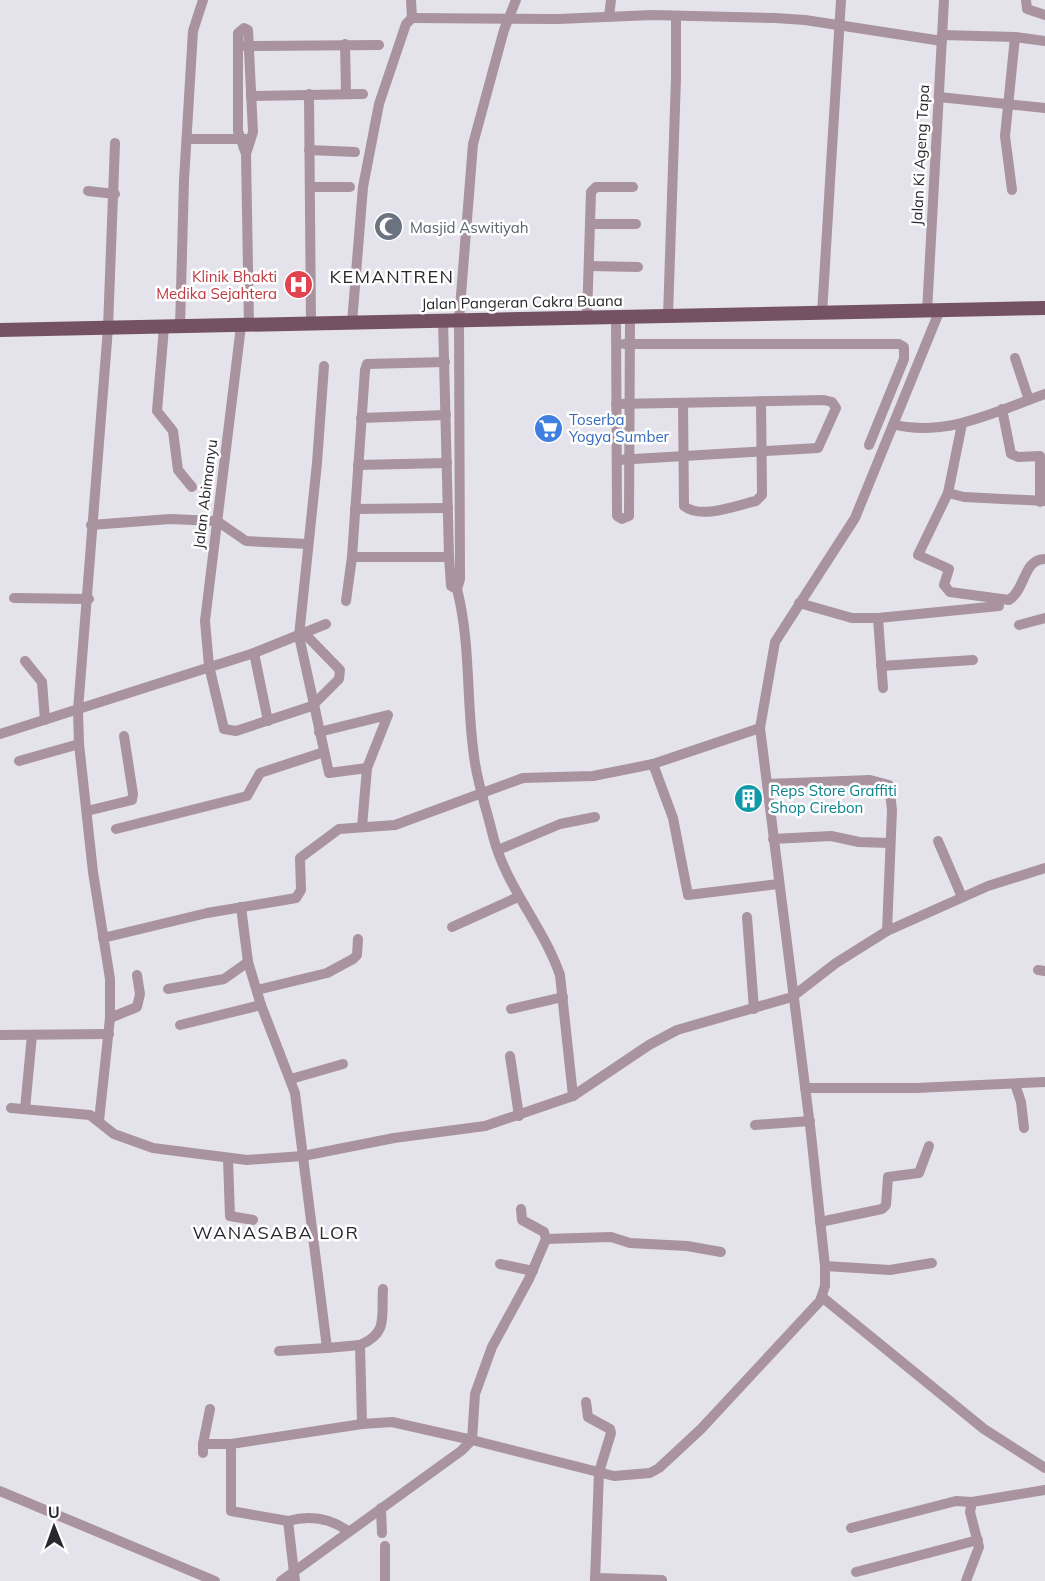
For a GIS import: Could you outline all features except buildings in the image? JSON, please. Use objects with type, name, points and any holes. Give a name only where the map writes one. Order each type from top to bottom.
[{"type":"main road","name":"Jalan Pangeran Cakra Buana","points":[[0,330],[1045,308]]},
{"type":"street","points":[[180,327],[193,32],[203,0]]},
{"type":"street","points":[[411,0],[412,18]]},
{"type":"street","points":[[516,0],[472,144],[459,320],[460,555],[457,589],[467,642],[474,758],[498,850],[518,897],[554,957],[563,997],[573,1096]]},
{"type":"street","points":[[609,16],[611,0]]},
{"type":"street","points":[[822,314],[841,0]]},
{"type":"street","name":"Jalan Ki Ageng Tapa","points":[[822,1297],[825,1266],[810,1121],[792,997],[760,728],[771,654],[781,631],[855,518],[895,425],[933,312],[944,0]]},
{"type":"street","points":[[1026,0],[1027,9],[1045,15]]},
{"type":"street","points":[[351,323],[359,219],[379,104],[406,24],[412,18],[676,16],[795,19],[942,38],[1015,38],[1045,41]]},
{"type":"street","points":[[668,316],[676,16]]},
{"type":"street","points":[[1012,190],[1005,136],[1015,38]]},
{"type":"street","points":[[345,44],[346,93]]},
{"type":"street","points":[[244,46],[379,45]]},
{"type":"street","points":[[244,46],[245,139]]},
{"type":"street","points":[[244,46],[251,96],[245,139]]},
{"type":"street","points":[[309,94],[311,325]]},
{"type":"street","points":[[251,96],[363,94]]},
{"type":"street","points":[[939,97],[1045,108]]},
{"type":"street","points":[[187,140],[245,139]]},
{"type":"street","name":"Jalan Abimanyu","points":[[245,139],[245,326],[205,621],[209,666],[224,729],[236,731],[268,721]]},
{"type":"street","points":[[99,1121],[109,1034],[110,979],[79,744],[78,710],[89,600],[91,525],[108,328],[115,194],[115,142]]},
{"type":"street","points":[[309,150],[355,152]]},
{"type":"street","points":[[310,187],[350,187]]},
{"type":"street","points":[[587,318],[593,188],[633,187]]},
{"type":"street","points":[[88,191],[115,194]]},
{"type":"street","points":[[590,224],[636,224]]},
{"type":"street","points":[[589,266],[638,267]]},
{"type":"street","points":[[616,317],[619,519],[629,516],[630,317]]},
{"type":"street","points":[[443,320],[449,557],[451,586],[457,589]]},
{"type":"street","points":[[164,327],[158,411],[173,431],[180,474],[192,487]]},
{"type":"street","points":[[616,345],[899,344],[904,347],[905,352],[895,384],[869,445]]},
{"type":"street","points":[[1015,358],[1029,400]]},
{"type":"street","points":[[346,601],[352,558],[364,370],[367,364],[445,362]]},
{"type":"street","points":[[324,366],[302,635],[312,706],[327,770],[332,774],[367,768]]},
{"type":"street","points":[[895,384],[909,388]]},
{"type":"street","points":[[895,425],[920,429],[966,423],[1045,394]]},
{"type":"street","points":[[616,404],[824,400],[832,402],[836,408],[818,448],[763,449],[756,453],[617,460]]},
{"type":"street","points":[[683,403],[684,506],[689,510],[705,511],[756,501],[762,495],[761,401]]},
{"type":"street","points":[[948,493],[964,497],[1043,501],[1043,456],[1018,457],[1011,454],[1002,409]]},
{"type":"street","points":[[361,418],[446,415]]},
{"type":"street","points":[[966,423],[948,493],[917,553],[949,569],[944,585],[950,592],[1009,600],[1019,592],[1031,563],[1036,559],[1045,559]]},
{"type":"street","points":[[358,465],[447,463]]},
{"type":"street","points":[[355,509],[448,508]]},
{"type":"street","points":[[91,525],[170,519],[217,521],[246,541],[308,544]]},
{"type":"street","points":[[352,558],[449,557]]},
{"type":"street","points":[[14,598],[89,600]]},
{"type":"street","points":[[799,603],[852,618],[878,618],[999,606]]},
{"type":"street","points":[[878,618],[883,688]]},
{"type":"street","points":[[1019,625],[1045,618]]},
{"type":"street","points":[[0,734],[254,653],[326,624]]},
{"type":"street","points":[[254,653],[268,721],[312,706],[339,679],[341,672],[302,635]]},
{"type":"street","points":[[881,666],[973,660]]},
{"type":"street","points":[[25,661],[42,682],[45,720]]},
{"type":"street","points":[[319,732],[388,716],[367,768],[362,827]]},
{"type":"street","points":[[103,938],[299,896],[300,858],[334,830],[395,825],[431,814],[482,792],[523,778],[593,776],[653,765],[760,728]]},
{"type":"street","points":[[87,811],[132,800],[124,736]]},
{"type":"street","points":[[19,761],[79,744]]},
{"type":"street","points":[[116,829],[247,796],[260,773],[324,752]]},
{"type":"street","points":[[653,765],[673,818],[688,895],[778,884]]},
{"type":"street","points":[[767,784],[850,780],[887,782],[891,794],[887,931]]},
{"type":"street","points":[[498,850],[560,825],[595,817]]},
{"type":"street","points":[[773,838],[831,836],[859,842],[890,843]]},
{"type":"street","points":[[938,841],[962,897]]},
{"type":"street","points":[[11,1108],[86,1114],[99,1121],[114,1134],[153,1148],[228,1159],[266,1160],[303,1156],[394,1138],[485,1126],[573,1096],[649,1045],[677,1030],[792,997],[836,963],[887,931],[962,897],[1045,868]]},
{"type":"street","points":[[452,927],[518,897]]},
{"type":"street","points":[[241,907],[248,962],[256,990],[291,1079],[327,1347]]},
{"type":"street","points":[[747,917],[754,1009]]},
{"type":"street","points":[[256,990],[337,969],[357,955],[358,939]]},
{"type":"street","points":[[168,989],[224,980],[248,962]]},
{"type":"street","points":[[110,1017],[137,1006],[140,994],[137,975]]},
{"type":"street","points":[[511,1009],[563,997]]},
{"type":"street","points":[[180,1025],[261,1005]]},
{"type":"street","points":[[0,1035],[109,1034]]},
{"type":"street","points":[[25,1109],[32,1035]]},
{"type":"street","points":[[510,1056],[519,1116]]},
{"type":"street","points":[[291,1079],[343,1064]]},
{"type":"street","points":[[805,1088],[916,1088],[1045,1082]]},
{"type":"street","points":[[1014,1084],[1021,1102],[1024,1128]]},
{"type":"street","points":[[755,1125],[810,1121]]},
{"type":"street","points":[[820,1222],[882,1209],[886,1204],[888,1177],[919,1173],[929,1146]]},
{"type":"street","points":[[228,1159],[230,1216],[253,1220]]},
{"type":"street","points":[[281,1581],[293,1576],[472,1440],[476,1394],[492,1347],[546,1239],[544,1232],[522,1220],[521,1209]]},
{"type":"street","points":[[546,1239],[611,1237],[630,1243],[687,1246],[721,1252]]},
{"type":"street","points":[[825,1266],[890,1270],[932,1263]]},
{"type":"street","points":[[500,1264],[532,1271]]},
{"type":"street","points":[[279,1351],[360,1345],[374,1338],[380,1330],[383,1289]]},
{"type":"street","points":[[210,1409],[203,1448],[362,1424],[401,1423],[599,1472],[632,1477],[650,1473],[659,1468],[701,1429],[822,1297],[984,1429],[1045,1468]]},
{"type":"street","points":[[360,1345],[362,1424]]},
{"type":"street","points":[[586,1402],[588,1417],[610,1429],[611,1433],[599,1472],[595,1579],[662,1580]]},
{"type":"street","points":[[231,1444],[231,1509],[233,1514],[288,1521],[299,1518],[334,1521],[348,1532]]},
{"type":"street","points":[[851,1528],[956,1501],[972,1502],[1045,1490]]},
{"type":"street","points":[[0,1491],[216,1581]]},
{"type":"street","points":[[966,1581],[978,1554],[978,1540],[970,1512],[972,1502]]},
{"type":"street","points":[[381,1508],[382,1533]]},
{"type":"street","points":[[288,1521],[293,1576]]},
{"type":"street","points":[[855,1572],[978,1540]]},
{"type":"street","points":[[385,1546],[385,1581]]},
{"type":"place","name":"Masjid Aswitiyah","points":[[389,227]]},
{"type":"place","name":"Klinik Bhakti Medika Sejahtera","points":[[298,285]]},
{"type":"place","name":"Toserba Yogya Sumber","points":[[548,428]]},
{"type":"place","name":"Reps Store Graffiti Shop Cirebon","points":[[749,799]]},
{"type":"district","name":"KEMANTREN","points":[[392,276]]},
{"type":"district","name":"WANASABA LOR","points":[[276,1232]]}]
